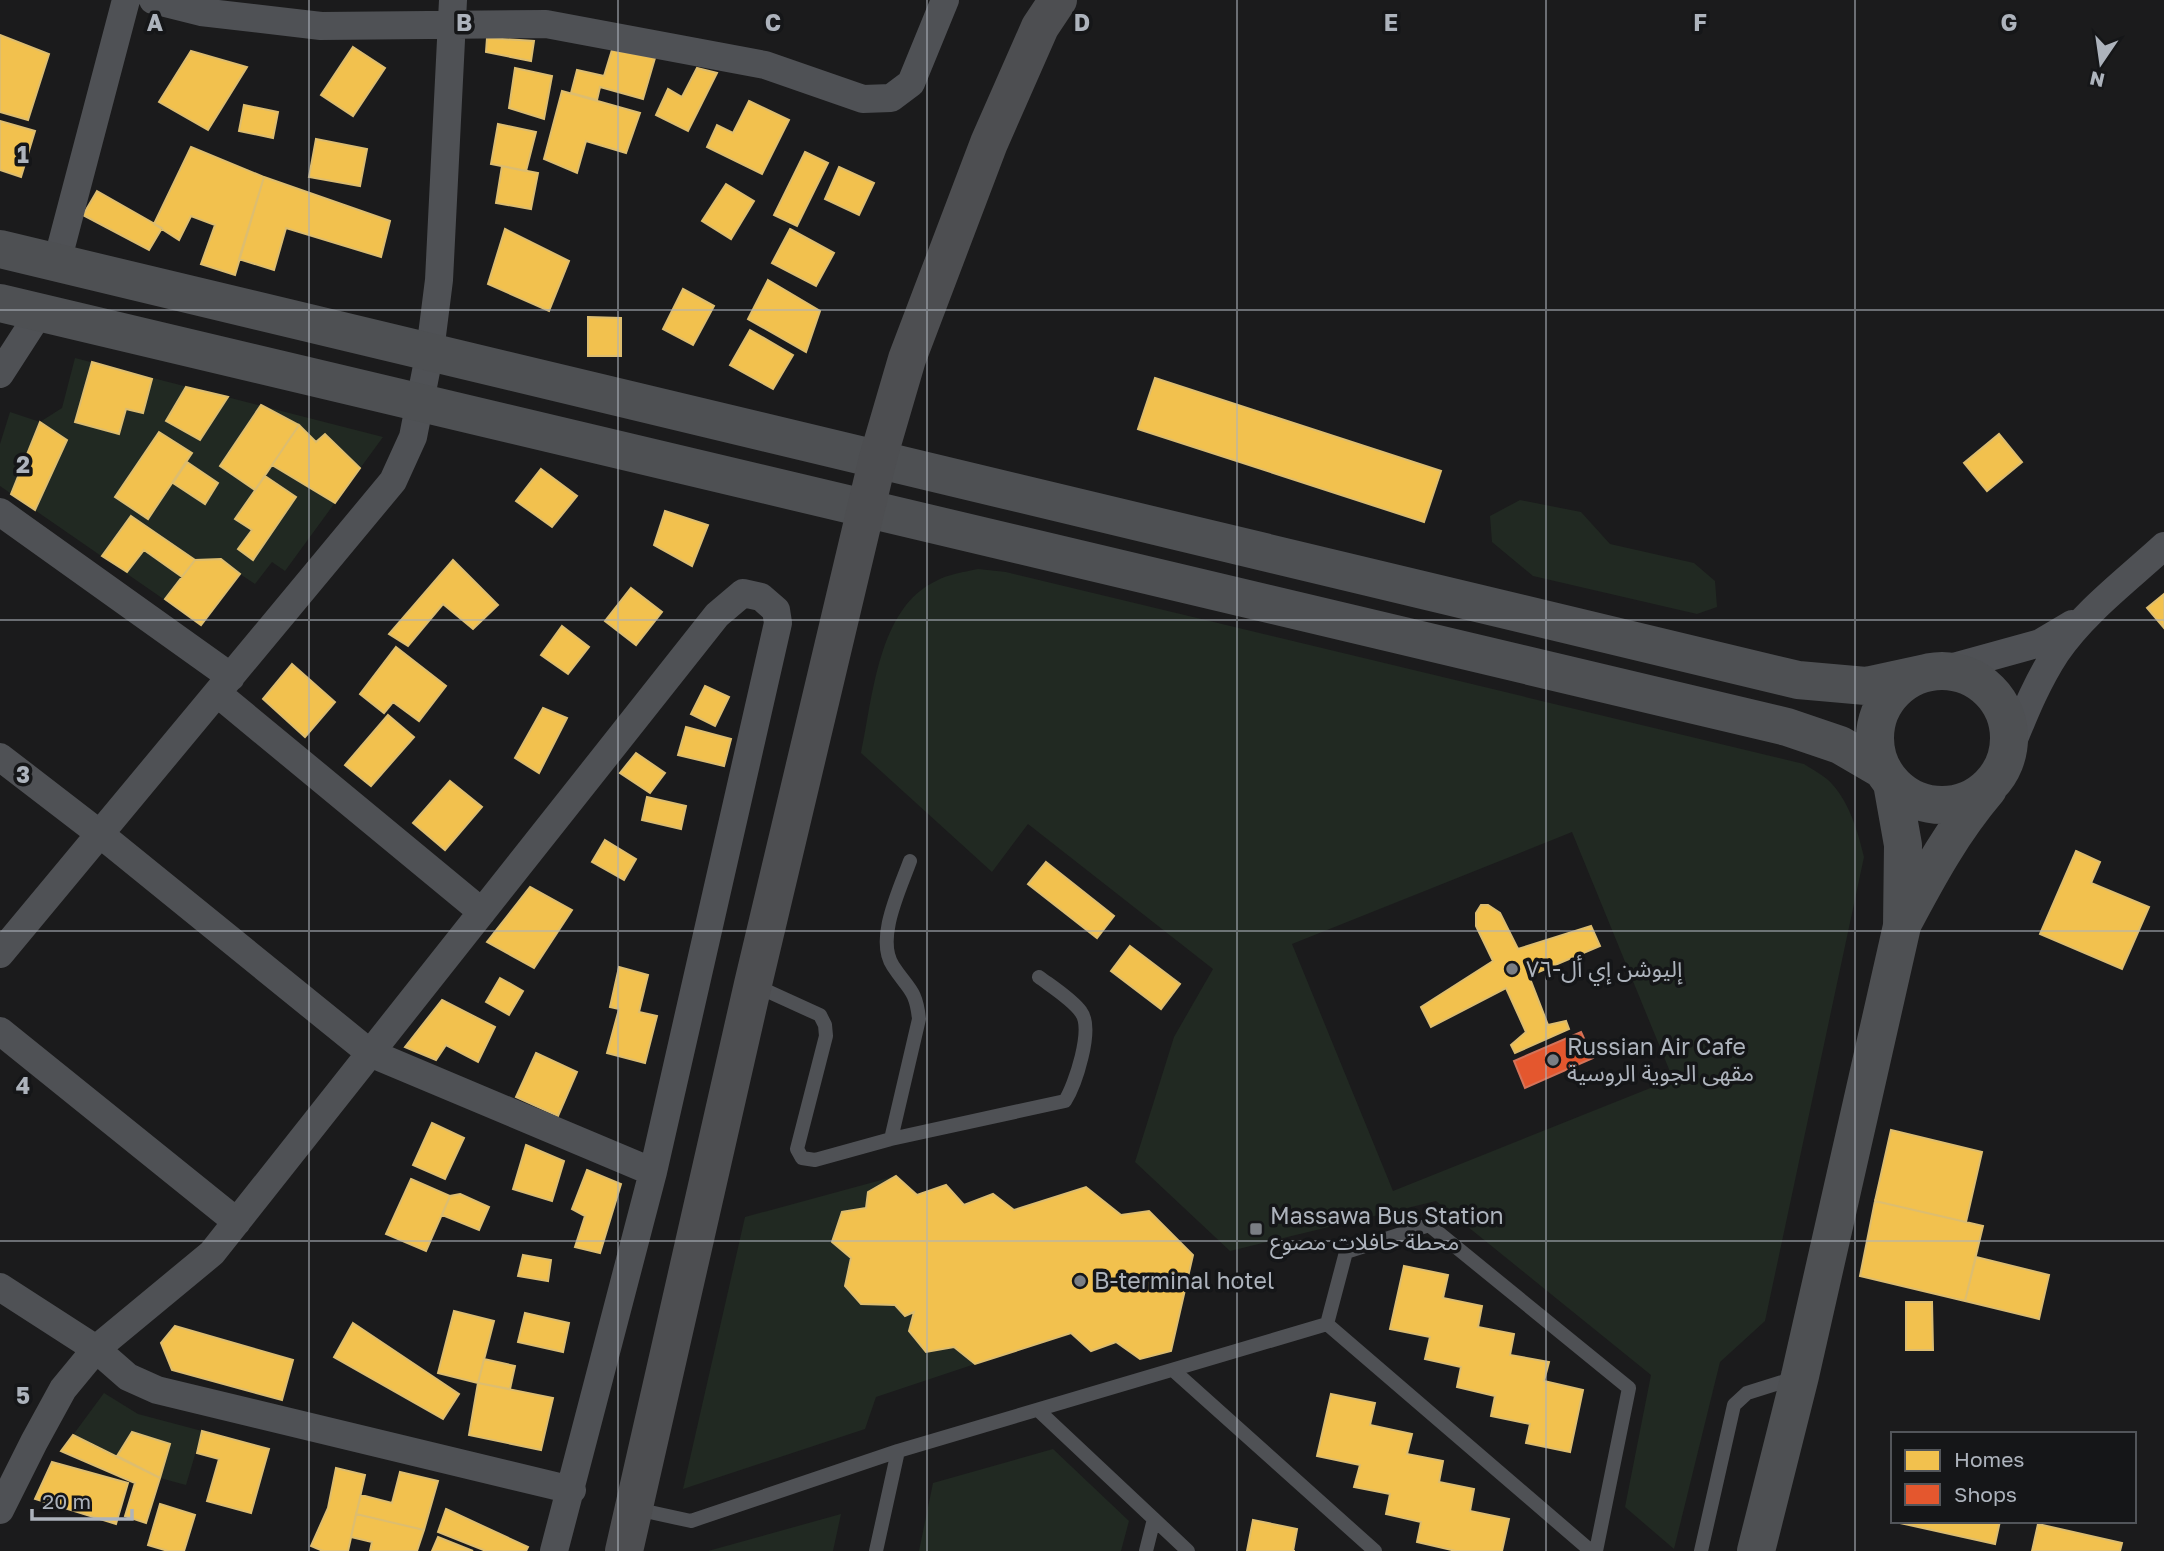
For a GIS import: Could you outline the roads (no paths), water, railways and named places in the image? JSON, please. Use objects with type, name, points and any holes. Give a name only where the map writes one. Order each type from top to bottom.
[{"type":"highway","points":[[624,1551],[753,984],[878,458],[907,359],[989,142],[1040,27],[1058,0]]},
{"type":"street","points":[[57,262],[126,0]]},
{"type":"street","points":[[153,0],[201,12],[321,26],[452,12],[546,24],[765,65],[863,99],[891,98],[911,83],[945,0]]},
{"type":"street","points":[[0,954],[393,481],[413,437],[430,351],[439,280],[452,12]]},
{"type":"street","points":[[0,249],[1798,680],[1866,685],[1933,672],[1954,671],[1980,682],[2000,702],[2010,728],[2001,768],[1972,798],[1944,805],[1916,800],[1888,776],[1840,745],[1787,727],[0,303]]},
{"type":"street","points":[[0,374],[40,313]]},
{"type":"street","points":[[0,512],[224,685],[482,912]]},
{"type":"street","points":[[1902,926],[1943,850],[2001,768],[2034,691],[2057,652],[2089,614],[2164,547]]},
{"type":"street","points":[[0,1510],[63,1389],[96,1349],[212,1253],[717,615],[743,593],[761,597],[776,610],[778,623],[653,1172],[554,1551]]},
{"type":"street","points":[[1756,1551],[1800,1377],[1902,926],[1903,845],[1888,776],[1874,741],[1880,711],[1898,686],[1911,678],[2039,643],[2089,614]]},
{"type":"street","points":[[0,757],[100,834],[370,1053],[653,1172]]},
{"type":"street","points":[[0,1031],[237,1222]]},
{"type":"street","points":[[0,1287],[96,1349],[128,1377],[157,1390],[572,1490]]},
{"type":"lane","points":[[891,1139],[919,1019],[918,1003],[912,989],[893,966],[887,953],[886,934],[910,861]]},
{"type":"lane","points":[[753,984],[820,1015],[825,1025],[826,1036],[797,1149],[802,1158],[814,1160],[891,1139],[1065,1101],[1071,1091],[1085,1042],[1086,1027],[1082,1013],[1039,976]]},
{"type":"lane","points":[[1429,1225],[1629,1388],[1593,1551],[1327,1324],[1346,1252],[1429,1225]]},
{"type":"lane","points":[[634,1509],[691,1521],[898,1451],[1327,1324]]},
{"type":"lane","points":[[1173,1370],[1375,1551]]},
{"type":"lane","points":[[1701,1551],[1734,1405],[1747,1393],[1800,1377]]},
{"type":"lane","points":[[1039,1411],[1188,1551]]},
{"type":"lane","points":[[876,1551],[898,1451]]},
{"type":"lane","points":[[1146,1551],[1154,1519]]},
{"type":"place","name":"إليوشن إي أل-٧٦","points":[[1512,969]]},
{"type":"place","name":"Russian Air Cafe مقهى الجوية الروسية","points":[[1553,1060]]},
{"type":"place","name":"Massawa Bus Station محطة حافلات مصوع","points":[[1256,1229]]},
{"type":"place","name":"B-terminal hotel","points":[[1080,1281]]}]
